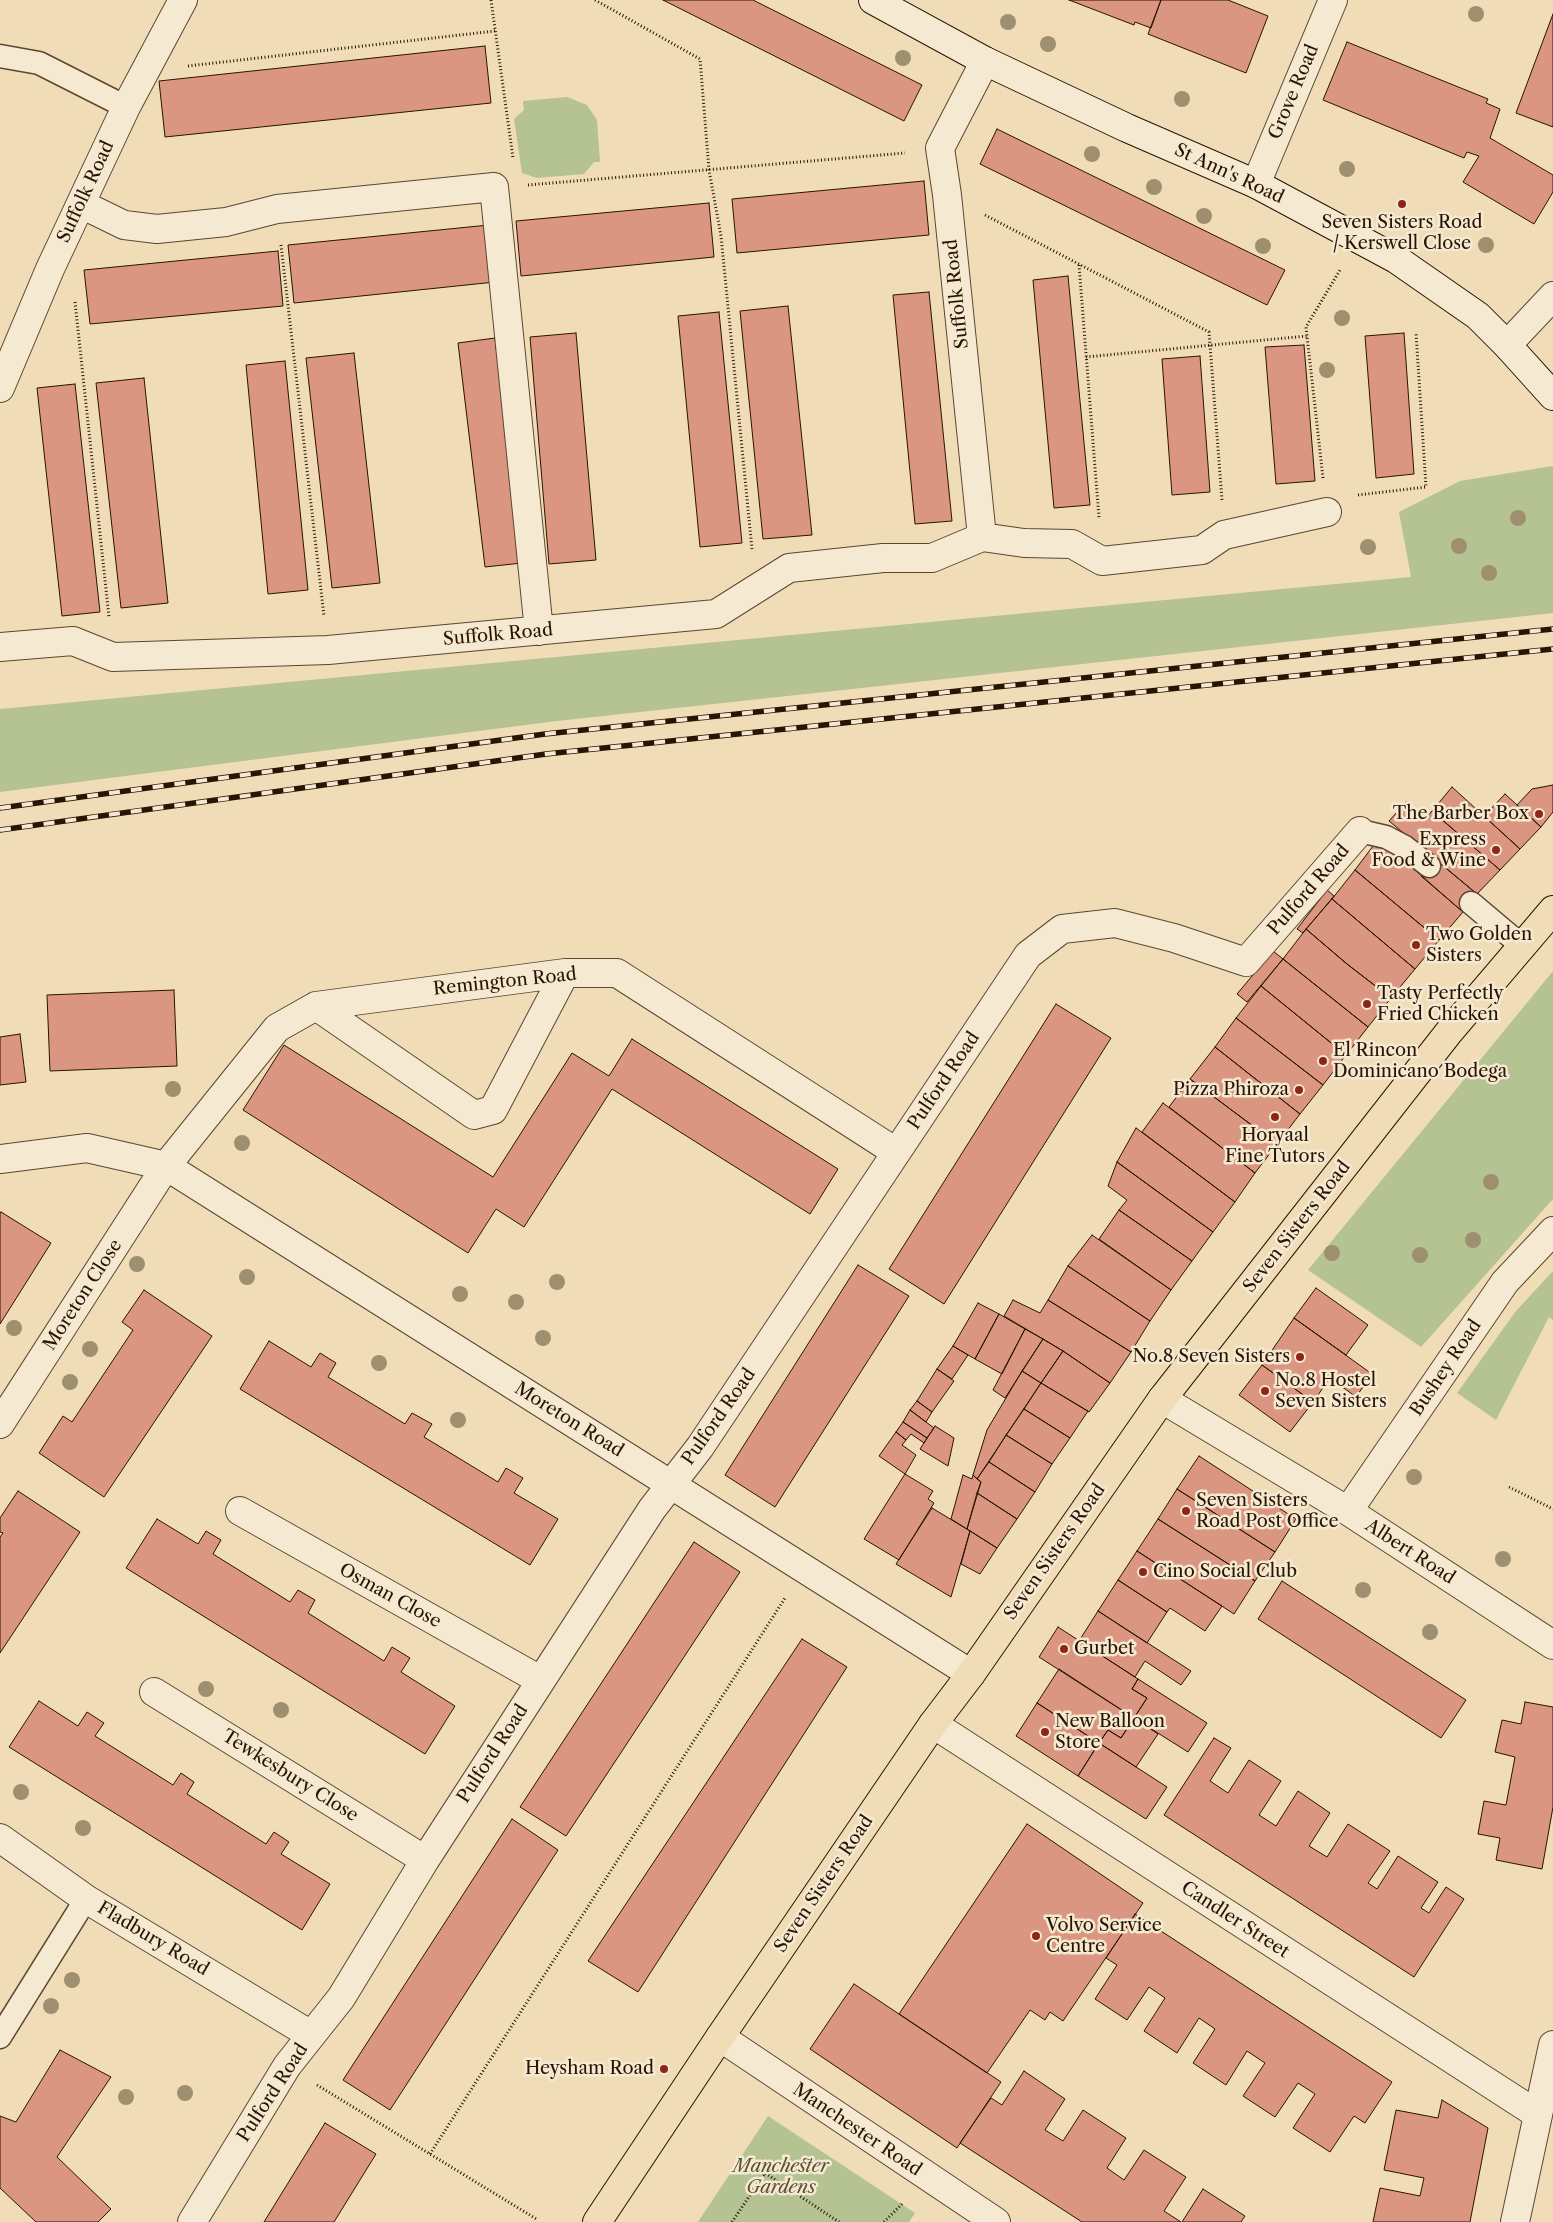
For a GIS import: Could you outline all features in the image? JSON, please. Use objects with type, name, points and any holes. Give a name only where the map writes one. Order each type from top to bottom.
[{"type":"highway","name":"Seven Sisters Road","points":[[597,2222],[720,2037],[933,1724],[971,1674],[1162,1399],[1449,1032],[1553,910]]},
{"type":"street","name":"Suffolk Road","points":[[0,388],[50,269],[126,107],[183,0]]},
{"type":"street","name":"St Ann's Road","points":[[873,0],[985,61],[1127,128],[1256,184],[1396,259],[1478,316],[1553,396]]},
{"type":"street","name":"Grove Road","points":[[1256,184],[1333,0]]},
{"type":"street","points":[[940,148],[985,61]]},
{"type":"street","name":"Suffolk Road","points":[[0,647],[73,641],[113,657],[328,650],[716,614],[789,568],[883,558],[932,558],[982,537],[947,195],[940,148]]},
{"type":"street","points":[[81,204],[124,225],[157,229],[226,222],[277,209],[505,186],[539,631]]},
{"type":"street","points":[[1507,345],[1553,296]]},
{"type":"street","points":[[982,537],[1024,543],[1072,544],[1102,561],[1202,550],[1224,535],[1326,506]]},
{"type":"street","name":"Pulford Road","points":[[192,2222],[287,2066],[341,1998],[425,1860],[652,1509],[705,1439],[1028,955],[1062,929],[1115,923],[1174,938],[1246,962],[1360,832]]},
{"type":"street","points":[[316,1006],[474,1115],[493,1110],[565,973]]},
{"type":"street","name":"Remington Road","points":[[166,1166],[277,1028],[316,1006],[565,973],[617,974],[896,1152]]},
{"type":"street","name":"Moreton Road","points":[[0,1159],[87,1148],[166,1166],[971,1674]]},
{"type":"street","name":"Moreton Close","points":[[0,1424],[166,1166]]},
{"type":"street","name":"Bushey Road","points":[[1348,1511],[1504,1282],[1553,1231]]},
{"type":"street","name":"Albert Road","points":[[1162,1399],[1348,1511],[1553,1645]]},
{"type":"street","name":"Osman Close","points":[[240,1511],[540,1680]]},
{"type":"street","name":"Tewkesbury Close","points":[[154,1692],[425,1860]]},
{"type":"street","name":"Candler Street","points":[[933,1724],[1538,2114]]},
{"type":"street","name":"Fladbury Road","points":[[0,1838],[86,1898],[310,2035]]},
{"type":"street","name":"Manchester Road","points":[[720,2037],[996,2222]]},
{"type":"street","points":[[1515,2222],[1553,2045]]},
{"type":"lane","points":[[0,56],[39,63],[126,107]]},
{"type":"lane","points":[[1360,832],[1386,837],[1405,847],[1428,866]]},
{"type":"lane","points":[[1471,903],[1522,946]]},
{"type":"lane","points":[[0,2037],[86,1898]]},
{"type":"path","points":[[491,0],[495,31],[505,186],[886,156],[940,148]]},
{"type":"path","points":[[595,0],[700,58],[710,170],[721,236],[756,588]]},
{"type":"path","points":[[145,71],[495,31]]},
{"type":"path","points":[[947,195],[1209,332],[1224,535]]},
{"type":"path","points":[[277,209],[328,650]]},
{"type":"path","points":[[1358,239],[1306,327],[1326,506],[1426,486],[1416,333]]},
{"type":"path","points":[[1079,265],[1102,561]]},
{"type":"path","points":[[50,269],[74,285],[113,657]]},
{"type":"path","points":[[1086,357],[1307,336]]},
{"type":"path","points":[[1509,1487],[1553,1509]]},
{"type":"path","points":[[430,2154],[786,1597]]},
{"type":"path","points":[[315,2084],[538,2220]]},
{"type":"path","points":[[732,2222],[765,2173],[839,2222]]},
{"type":"green space","points":[[567,97],[587,105],[597,120],[600,162],[594,162],[584,174],[537,178],[522,173],[514,119],[524,110],[523,101]]},
{"type":"green space","points":[[1553,466],[1553,613],[557,721],[0,792],[0,709],[1411,577],[1399,512],[1460,481]]},
{"type":"green space","points":[[1553,971],[1553,1199],[1421,1347],[1308,1270]]},
{"type":"green space","points":[[1553,1271],[1553,1320],[1549,1317],[1496,1420],[1457,1393],[1516,1311]]},
{"type":"green space","name":"Manchester Gardens","points":[[768,2116],[915,2213],[909,2222],[698,2222]]},
{"type":"building","points":[[663,0],[753,0],[922,85],[904,121]]},
{"type":"building","points":[[1069,0],[1161,0],[1151,28],[1135,22],[1134,25]]},
{"type":"building","points":[[1161,0],[1228,0],[1268,16],[1246,73],[1148,34]]},
{"type":"building","points":[[1553,14],[1553,127],[1516,113]]},
{"type":"building","points":[[1347,42],[1488,99],[1486,103],[1500,109],[1490,138],[1553,175],[1553,192],[1534,224],[1463,182],[1479,156],[1467,152],[1464,158],[1323,100]]},
{"type":"building","points":[[485,46],[491,103],[165,137],[159,81]]},
{"type":"building","points":[[997,129],[1285,270],[1267,305],[980,164]]},
{"type":"building","points":[[924,181],[929,235],[737,253],[732,199]]},
{"type":"building","points":[[709,203],[714,257],[521,276],[516,221]]},
{"type":"building","points":[[489,225],[495,282],[294,303],[288,245]]},
{"type":"building","points":[[278,251],[283,306],[90,324],[84,270]]},
{"type":"building","points":[[1068,276],[1090,505],[1054,508],[1033,280]]},
{"type":"building","points":[[929,292],[952,521],[915,524],[893,295]]},
{"type":"building","points":[[788,306],[812,535],[763,539],[740,311]]},
{"type":"building","points":[[719,312],[742,543],[700,547],[678,316]]},
{"type":"building","points":[[576,333],[596,560],[549,564],[530,337]]},
{"type":"building","points":[[1404,333],[1414,474],[1376,478],[1365,336]]},
{"type":"building","points":[[495,338],[522,563],[485,567],[458,343]]},
{"type":"building","points":[[1304,345],[1315,481],[1276,484],[1265,347]]},
{"type":"building","points":[[354,353],[380,583],[332,588],[306,358]]},
{"type":"building","points":[[1200,356],[1210,492],[1172,495],[1162,359]]},
{"type":"building","points":[[285,361],[308,590],[268,594],[246,365]]},
{"type":"building","points":[[144,378],[168,603],[121,608],[96,383]]},
{"type":"building","points":[[75,384],[100,612],[62,616],[37,388]]},
{"type":"building","points":[[1553,785],[1553,812],[1541,827],[1517,805],[1532,789]]},
{"type":"building","points":[[1452,787],[1520,849],[1500,870],[1432,811]]},
{"type":"building","points":[[1505,794],[1541,827],[1520,849],[1484,816]]},
{"type":"building","points":[[1406,802],[1425,819],[1432,811],[1500,870],[1477,894],[1389,821]]},
{"type":"building","points":[[1373,846],[1392,850],[1463,912],[1439,940],[1355,870]]},
{"type":"building","points":[[1435,859],[1477,894],[1463,912],[1421,876]]},
{"type":"building","points":[[1355,870],[1439,940],[1415,969],[1332,899]]},
{"type":"building","points":[[1327,890],[1334,896],[1303,933],[1297,929]]},
{"type":"building","points":[[1332,899],[1415,969],[1391,998],[1306,929]]},
{"type":"building","points":[[1306,929],[1391,998],[1368,1027],[1283,959]]},
{"type":"building","points":[[1273,951],[1283,959],[1247,1002],[1237,994]]},
{"type":"building","points":[[1283,959],[1368,1027],[1346,1055],[1261,986]]},
{"type":"building","points":[[1261,986],[1346,1055],[1323,1085],[1236,1018]]},
{"type":"building","points":[[174,990],[177,1066],[50,1071],[47,995]]},
{"type":"building","points":[[1056,1004],[1111,1038],[944,1304],[889,1269]]},
{"type":"building","points":[[1236,1018],[1323,1085],[1300,1114],[1215,1047]]},
{"type":"building","points":[[20,1034],[26,1082],[0,1085],[0,1037]]},
{"type":"building","points":[[632,1039],[838,1169],[810,1214],[612,1089],[524,1227],[496,1209],[468,1253],[243,1110],[284,1045],[493,1177],[572,1053],[609,1076]]},
{"type":"building","points":[[1215,1047],[1300,1114],[1277,1144],[1190,1079]]},
{"type":"building","points":[[1190,1079],[1277,1144],[1255,1173],[1169,1107]]},
{"type":"building","points":[[1163,1103],[1255,1173],[1235,1202],[1142,1132]]},
{"type":"building","points":[[1136,1128],[1235,1202],[1213,1232],[1117,1162]]},
{"type":"building","points":[[1117,1162],[1213,1232],[1192,1261],[1119,1210],[1127,1200],[1108,1186]]},
{"type":"building","points":[[1119,1210],[1192,1261],[1171,1290],[1099,1239]]},
{"type":"building","points":[[0,1213],[51,1243],[0,1324]]},
{"type":"building","points":[[1092,1235],[1171,1290],[1150,1321],[1068,1266]]},
{"type":"building","points":[[858,1265],[909,1296],[775,1507],[725,1475]]},
{"type":"building","points":[[1068,1266],[1150,1321],[1131,1352],[1048,1300]]},
{"type":"building","points":[[1316,1288],[1368,1325],[1346,1355],[1294,1318]]},
{"type":"building","points":[[144,1290],[212,1336],[104,1497],[39,1453],[63,1416],[72,1422],[133,1330],[122,1322]]},
{"type":"building","points":[[1013,1300],[1040,1313],[1048,1300],[1131,1352],[1110,1383],[1063,1351],[1004,1316]]},
{"type":"building","points":[[978,1303],[999,1314],[975,1359],[953,1346]]},
{"type":"building","points":[[999,1314],[1025,1329],[1002,1374],[975,1359]]},
{"type":"building","points":[[1294,1318],[1372,1374],[1356,1397],[1330,1378],[1313,1402],[1262,1365]]},
{"type":"building","points":[[1025,1329],[1043,1339],[1005,1398],[993,1390]]},
{"type":"building","points":[[1043,1339],[1063,1351],[1041,1383],[1022,1371]]},
{"type":"building","points":[[269,1341],[311,1367],[320,1353],[336,1363],[328,1377],[405,1424],[412,1413],[432,1424],[424,1437],[498,1482],[506,1468],[523,1478],[514,1493],[558,1519],[530,1565],[240,1389]]},
{"type":"building","points":[[953,1346],[968,1355],[952,1379],[937,1369]]},
{"type":"building","points":[[1063,1351],[1110,1383],[1089,1412],[1041,1383]]},
{"type":"building","points":[[1262,1365],[1313,1402],[1290,1432],[1239,1395]]},
{"type":"building","points":[[937,1369],[954,1381],[932,1412],[917,1401]]},
{"type":"building","points":[[1022,1371],[1041,1383],[977,1479],[973,1475],[987,1430]]},
{"type":"building","points":[[1041,1383],[1088,1411],[1070,1438],[1024,1409]]},
{"type":"building","points":[[917,1401],[932,1412],[926,1422],[910,1410]]},
{"type":"building","points":[[1024,1409],[1070,1438],[1052,1464],[1006,1435]]},
{"type":"building","points":[[910,1410],[934,1428],[927,1438],[903,1422]]},
{"type":"building","points":[[903,1422],[927,1438],[924,1443],[911,1434],[906,1440],[896,1432]]},
{"type":"building","points":[[935,1426],[954,1438],[948,1466],[920,1449]]},
{"type":"building","points":[[896,1432],[906,1440],[902,1445],[916,1455],[905,1474],[879,1456]]},
{"type":"building","points":[[1006,1435],[1052,1464],[1035,1492],[989,1462]]},
{"type":"building","points":[[1199,1456],[1296,1519],[1275,1552],[1177,1489]]},
{"type":"building","points":[[989,1462],[1035,1492],[1017,1519],[977,1493],[981,1482],[977,1479]]},
{"type":"building","points":[[905,1474],[933,1491],[928,1499],[934,1503],[899,1560],[864,1539]]},
{"type":"building","points":[[963,1475],[972,1479],[973,1475],[981,1482],[967,1529],[951,1519]]},
{"type":"building","points":[[1177,1489],[1275,1552],[1255,1581],[1158,1519]]},
{"type":"building","points":[[18,1491],[80,1532],[0,1653],[0,1537],[3,1533],[0,1532],[0,1518]]},
{"type":"building","points":[[977,1493],[1017,1519],[997,1548],[967,1529]]},
{"type":"building","points":[[932,1508],[970,1531],[951,1597],[896,1564]]},
{"type":"building","points":[[157,1519],[198,1544],[206,1531],[221,1540],[213,1554],[290,1602],[298,1590],[315,1600],[308,1613],[384,1661],[392,1647],[410,1658],[401,1672],[455,1706],[425,1754],[126,1568]]},
{"type":"building","points":[[1158,1519],[1255,1581],[1234,1614],[1137,1551]]},
{"type":"building","points":[[970,1531],[997,1548],[980,1574],[961,1564]]},
{"type":"building","points":[[694,1542],[740,1572],[566,1836],[520,1807]]},
{"type":"building","points":[[1137,1551],[1222,1606],[1205,1631],[1170,1608],[1167,1612],[1118,1580]]},
{"type":"building","points":[[1118,1580],[1167,1612],[1147,1643],[1098,1611]]},
{"type":"building","points":[[1282,1581],[1466,1700],[1441,1738],[1258,1619]]},
{"type":"building","points":[[1098,1611],[1191,1671],[1181,1685],[1145,1661],[1135,1677],[1079,1641]]},
{"type":"building","points":[[1058,1627],[1138,1679],[1132,1689],[1147,1698],[1134,1718],[1039,1657]]},
{"type":"building","points":[[802,1639],[847,1667],[638,1992],[588,1961]]},
{"type":"building","points":[[1059,1669],[1134,1718],[1121,1738],[1108,1730],[1099,1743],[1037,1703]]},
{"type":"building","points":[[1138,1679],[1207,1723],[1188,1752],[1134,1718],[1147,1698],[1132,1689]]},
{"type":"building","points":[[39,1701],[78,1726],[87,1712],[104,1723],[95,1736],[173,1785],[181,1773],[194,1782],[187,1794],[266,1844],[274,1832],[289,1842],[281,1854],[330,1884],[302,1930],[9,1747]]},
{"type":"building","points":[[1525,1702],[1553,1707],[1553,1807],[1542,1869],[1496,1860],[1500,1838],[1478,1834],[1484,1801],[1506,1805],[1515,1757],[1495,1752],[1502,1720],[1521,1724]]},
{"type":"building","points":[[1037,1703],[1099,1743],[1078,1776],[1016,1736]]},
{"type":"building","points":[[1134,1718],[1158,1734],[1136,1767],[1099,1743],[1108,1730],[1121,1738]]},
{"type":"building","points":[[1214,1738],[1231,1748],[1210,1781],[1228,1793],[1249,1760],[1281,1781],[1259,1815],[1276,1826],[1298,1791],[1330,1813],[1309,1846],[1327,1857],[1348,1824],[1390,1851],[1368,1883],[1377,1889],[1398,1856],[1438,1882],[1421,1908],[1429,1913],[1446,1887],[1464,1899],[1414,1977],[1164,1815]]},
{"type":"building","points":[[1099,1743],[1167,1787],[1146,1819],[1078,1776]]},
{"type":"building","points":[[512,1819],[558,1850],[390,2110],[343,2080]]},
{"type":"building","name":"Volvo Service Centre","points":[[1027,1824],[1143,1903],[1063,2021],[1050,2012],[1045,2020],[1030,2010],[987,2073],[899,2014]]},
{"type":"building","points":[[1135,1914],[1392,2082],[1365,2123],[1354,2116],[1330,2152],[1293,2128],[1315,2094],[1298,2083],[1275,2117],[1243,2096],[1265,2063],[1247,2051],[1226,2085],[1193,2063],[1215,2029],[1199,2018],[1177,2053],[1144,2031],[1165,1998],[1149,1987],[1127,2020],[1095,1999],[1117,1965],[1106,1958]]},
{"type":"building","points":[[854,1984],[1001,2082],[957,2148],[810,2049]]},
{"type":"building","points":[[60,2050],[111,2077],[57,2157],[111,2209],[98,2222],[36,2222],[0,2188],[0,2116],[16,2122]]},
{"type":"building","points":[[1024,2071],[1065,2099],[1045,2130],[1063,2141],[1083,2110],[1126,2138],[1107,2168],[1124,2180],[1144,2150],[1186,2177],[1164,2211],[1181,2222],[1082,2222],[960,2143],[991,2098],[1002,2105]]},
{"type":"building","points":[[1442,2100],[1488,2128],[1470,2222],[1373,2222],[1380,2188],[1420,2196],[1424,2178],[1384,2170],[1396,2110],[1438,2118]]},
{"type":"building","points":[[325,2123],[376,2154],[334,2222],[264,2222]]},
{"type":"building","points":[[1203,2189],[1245,2216],[1241,2222],[1182,2222]]},
{"type":"railway","points":[[0,808],[545,734],[1553,629]]},
{"type":"railway","points":[[0,830],[546,754],[1553,649]]},
{"type":"place","name":"Seven Sisters Road / Kerswell Close","points":[[1402,204]]},
{"type":"place","name":"The Barber Box","points":[[1539,814]]},
{"type":"place","name":"Express Food & Wine","points":[[1496,850]]},
{"type":"place","name":"Two Golden Sisters","points":[[1416,945]]},
{"type":"place","name":"Tasty Perfectly Fried Chicken","points":[[1367,1004]]},
{"type":"place","name":"El Rincon Dominicano Bodega","points":[[1323,1061]]},
{"type":"place","name":"Pizza Phiroza","points":[[1299,1090]]},
{"type":"place","name":"Horyaal Fine Tutors","points":[[1275,1117]]},
{"type":"place","name":"No.8 Seven Sisters","points":[[1300,1357]]},
{"type":"place","name":"No.8 Hostel Seven Sisters","points":[[1265,1391]]},
{"type":"place","name":"Seven Sisters Road Post Office","points":[[1186,1511]]},
{"type":"place","name":"Cino Social Club","points":[[1143,1572]]},
{"type":"place","name":"Gurbet","points":[[1064,1649]]},
{"type":"place","name":"New Balloon Store","points":[[1045,1732]]},
{"type":"place","name":"Volvo Service Centre","points":[[1036,1936]]},
{"type":"place","name":"Heysham Road","points":[[664,2069]]}]
